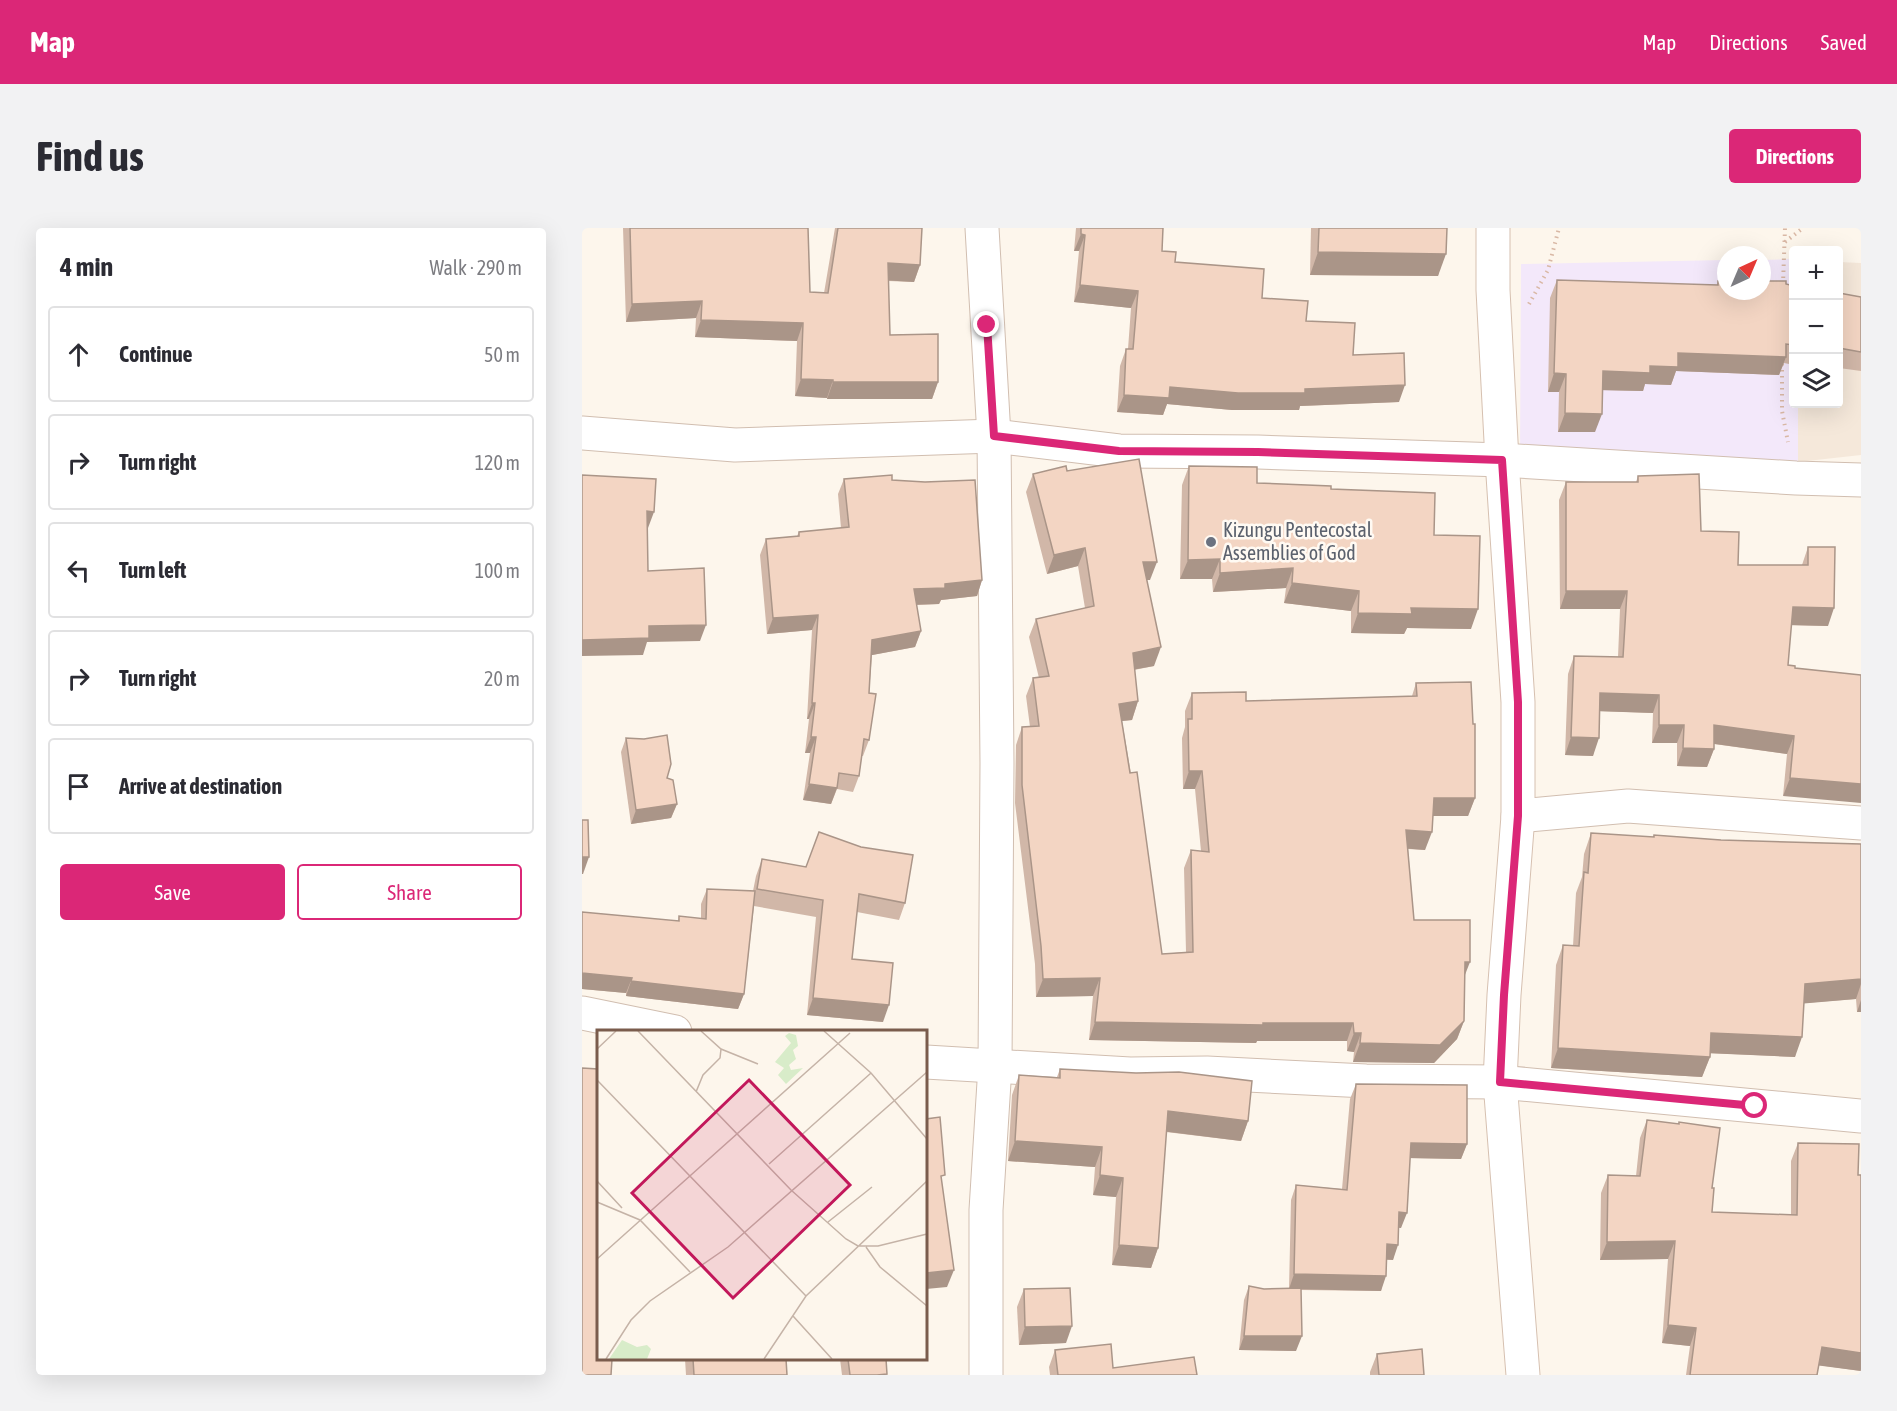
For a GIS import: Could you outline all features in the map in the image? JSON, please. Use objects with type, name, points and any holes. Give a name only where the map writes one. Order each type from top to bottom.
[{"type":"street","points":[[982,228],[994,436],[997,763],[995,1066],[986,1210],[986,1375]]},
{"type":"street","points":[[1493,228],[1493,290],[1518,702],[1518,816],[1504,995],[1500,1082],[1522,1375]]},
{"type":"street","points":[[582,433],[735,445],[994,436],[1119,451],[1258,452],[1502,460],[1861,480]]},
{"type":"street","points":[[1518,816],[1628,806],[1861,823]]},
{"type":"street","points":[[582,1013],[665,1030]]},
{"type":"street","points":[[927,1062],[1130,1074],[1207,1073],[1366,1081],[1500,1082],[1861,1116]]},
{"type":"path","points":[[1526,310],[1548,270],[1558,228]]},
{"type":"path","points":[[1783,295],[1785,228]]},
{"type":"path","points":[[1785,242],[1803,228]]},
{"type":"path","points":[[1782,364],[1782,411],[1796,478]]},
{"type":"shaded area","points":[[1789,259],[1789,408],[1798,408],[1798,462],[1520,458],[1521,264],[1717,260],[1717,300],[1771,300],[1771,260]]},
{"type":"shaded area","points":[[1843,262],[1861,263],[1861,455],[1798,462],[1798,408],[1843,408]]},
{"type":"building","points":[[630,228],[808,228],[810,292],[828,293],[838,228],[922,228],[920,265],[888,263],[890,335],[938,334],[938,382],[833,382],[833,380],[801,379],[803,323],[701,320],[702,301],[632,304]]},
{"type":"building","points":[[1081,228],[1163,228],[1162,251],[1176,252],[1175,262],[1264,269],[1262,298],[1308,301],[1306,321],[1355,323],[1353,355],[1404,353],[1405,385],[1305,389],[1305,393],[1238,393],[1170,387],[1169,398],[1124,395],[1126,349],[1133,349],[1138,291],[1080,285],[1085,235],[1081,234]]},
{"type":"building","points":[[1319,228],[1447,228],[1446,254],[1318,252]]},
{"type":"building","points":[[1557,280],[1717,285],[1717,300],[1771,300],[1771,281],[1786,281],[1786,284],[1789,285],[1789,344],[1786,344],[1786,357],[1678,353],[1678,367],[1650,366],[1650,373],[1603,371],[1602,414],[1565,413],[1566,374],[1554,373]]},
{"type":"building","points":[[1843,294],[1861,297],[1861,352],[1843,349]]},
{"type":"building","points":[[1139,459],[1157,562],[1143,562],[1161,647],[1133,653],[1138,701],[1119,704],[1130,773],[1137,772],[1162,954],[1193,952],[1191,850],[1209,852],[1202,771],[1189,771],[1188,719],[1192,719],[1192,693],[1246,692],[1246,701],[1417,696],[1416,683],[1471,682],[1473,724],[1475,724],[1475,798],[1434,798],[1432,832],[1406,830],[1414,920],[1470,920],[1470,962],[1465,962],[1464,1021],[1440,1045],[1360,1043],[1361,1033],[1354,1033],[1353,1023],[1263,1023],[1263,1025],[1095,1022],[1100,978],[1043,979],[1022,785],[1022,727],[1039,726],[1033,678],[1049,676],[1036,619],[1094,606],[1085,548],[1054,555],[1033,474],[1066,466],[1067,471]]},
{"type":"building","points":[[1189,466],[1257,467],[1257,483],[1331,486],[1331,489],[1435,493],[1434,535],[1480,536],[1478,609],[1411,608],[1412,614],[1358,613],[1359,591],[1292,583],[1293,568],[1220,573],[1220,559],[1188,560]]},
{"type":"building","points":[[1699,474],[1701,531],[1739,532],[1738,565],[1808,565],[1808,547],[1835,547],[1834,608],[1793,607],[1788,665],[1795,666],[1795,668],[1861,675],[1861,784],[1790,778],[1794,736],[1714,725],[1714,749],[1683,748],[1684,725],[1659,725],[1659,695],[1600,693],[1599,738],[1571,737],[1574,656],[1623,657],[1627,591],[1566,591],[1566,482],[1638,482],[1638,476]]},
{"type":"building","points":[[582,475],[656,479],[654,512],[647,511],[648,571],[704,568],[706,625],[649,626],[649,638],[582,640]]},
{"type":"building","points":[[892,475],[892,480],[925,482],[975,480],[982,580],[945,584],[945,588],[914,589],[921,631],[872,640],[869,693],[876,694],[869,740],[864,739],[859,776],[839,773],[837,788],[809,784],[816,737],[811,737],[815,703],[812,703],[818,615],[773,618],[766,539],[799,536],[799,532],[849,527],[844,479]]},
{"type":"building","points":[[667,735],[671,764],[667,778],[673,780],[677,804],[636,810],[626,738],[644,739]]},
{"type":"building","points":[[582,820],[588,820],[589,857],[582,857]]},
{"type":"building","points":[[819,832],[861,847],[913,855],[905,903],[859,894],[852,959],[893,963],[889,1005],[813,998],[823,900],[757,889],[762,859],[806,867]]},
{"type":"building","points":[[1591,833],[1861,844],[1861,979],[1805,984],[1802,1037],[1711,1033],[1710,1057],[1558,1048],[1563,945],[1579,946],[1584,872],[1588,873]]},
{"type":"building","points":[[707,889],[755,891],[744,994],[582,973],[582,912],[679,921],[679,916],[706,919]]},
{"type":"building","points":[[582,1068],[597,1069],[597,1360],[612,1360],[611,1375],[582,1375]]},
{"type":"building","points":[[1060,1069],[1136,1073],[1179,1072],[1252,1081],[1248,1121],[1168,1111],[1158,1248],[1119,1245],[1123,1178],[1100,1175],[1102,1147],[1015,1141],[1019,1075],[1060,1078]]},
{"type":"building","points":[[1356,1084],[1467,1085],[1467,1144],[1411,1143],[1407,1213],[1399,1212],[1398,1245],[1387,1244],[1386,1276],[1294,1274],[1296,1185],[1347,1190]]},
{"type":"building","points":[[940,1117],[945,1175],[941,1176],[954,1270],[927,1273],[927,1119]]},
{"type":"building","points":[[1647,1120],[1720,1128],[1712,1188],[1714,1188],[1712,1212],[1797,1215],[1798,1143],[1859,1144],[1861,1353],[1822,1347],[1817,1375],[1690,1375],[1696,1328],[1668,1325],[1675,1241],[1607,1242],[1608,1175],[1640,1176]]},
{"type":"building","points":[[1249,1286],[1264,1289],[1301,1288],[1302,1336],[1244,1336]]},
{"type":"building","points":[[1070,1288],[1072,1326],[1025,1327],[1024,1289]]},
{"type":"building","points":[[1111,1344],[1113,1368],[1194,1357],[1197,1375],[1058,1375],[1055,1350]]},
{"type":"building","points":[[1422,1349],[1424,1375],[1379,1375],[1377,1354]]},
{"type":"building","points":[[693,1360],[786,1360],[787,1375],[694,1375]]},
{"type":"building","points":[[848,1360],[886,1360],[887,1374],[850,1375]]},
{"type":"place","name":"Kizungu Pentecostal Assemblies of God","points":[[1211,542]]},
{"type":"route","points":[[987,325],[994,436],[1119,451],[1258,452],[1502,460],[1518,702],[1518,816],[1504,995],[1500,1082],[1755,1106]]}]
